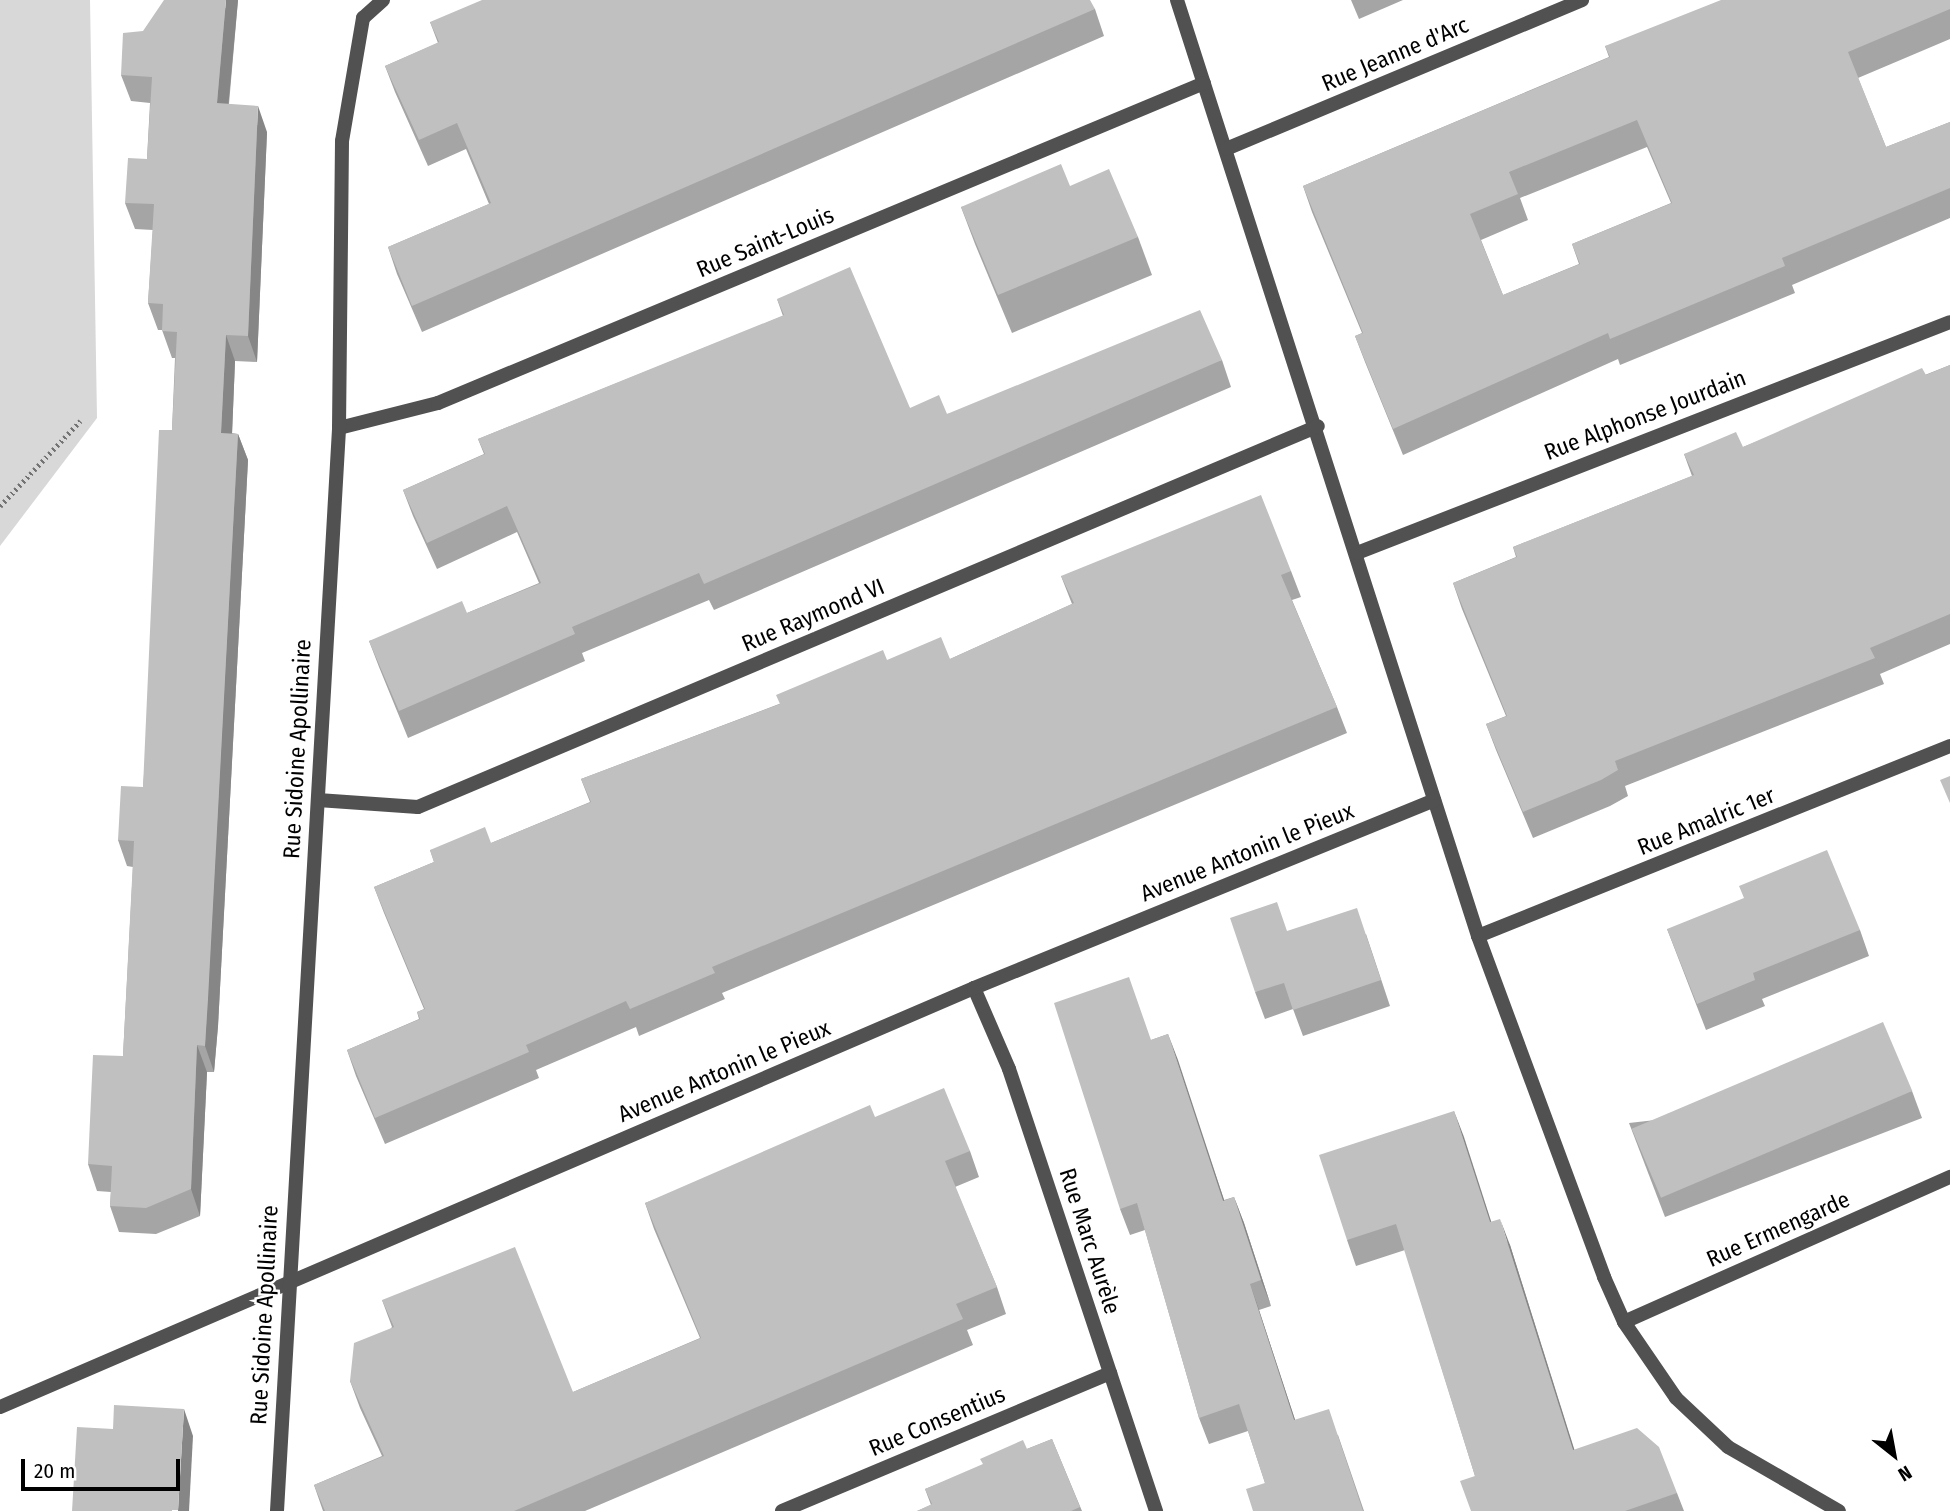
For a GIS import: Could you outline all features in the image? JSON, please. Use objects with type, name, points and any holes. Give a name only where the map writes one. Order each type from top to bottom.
[{"type":"street","name":"Rue Sidoine Apollinaire","points":[[277,1511],[339,428],[342,141],[363,18],[383,0]]},
{"type":"street","points":[[1177,0],[1318,426],[1478,936],[1624,1322],[1676,1398],[1728,1447],[1839,1511]]},
{"type":"street","name":"Rue Jeanne d'Arc","points":[[1226,149],[1582,0]]},
{"type":"street","name":"Rue Saint-Louis","points":[[339,428],[438,403],[1204,83]]},
{"type":"street","name":"Rue Alphonse Jourdain","points":[[1357,553],[1950,322]]},
{"type":"street","name":"Rue Raymond VI","points":[[318,800],[418,807],[1318,426]]},
{"type":"street","name":"Rue Amalric 1er","points":[[1478,936],[1950,746]]},
{"type":"street","name":"Avenue Antonin le Pieux","points":[[0,1407],[974,988],[1434,800]]},
{"type":"street","name":"Rue Marc Aurèle","points":[[974,988],[1009,1069],[1156,1511]]},
{"type":"street","name":"Rue Ermengarde","points":[[1624,1322],[1950,1177]]},
{"type":"street","name":"Rue Consentius","points":[[782,1511],[1110,1373]]},
{"type":"path","points":[[0,506],[80,421]]},
{"type":"shaded area","points":[[0,0],[90,0],[97,418],[0,546]]},
{"type":"building","points":[[164,0],[226,0],[217,103],[258,106],[248,336],[226,335],[221,433],[238,434],[208,999],[205,1046],[197,1045],[191,1189],[146,1208],[110,1206],[112,1166],[88,1164],[93,1055],[123,1056],[134,841],[118,840],[121,786],[143,787],[159,430],[172,430],[177,332],[162,331],[163,304],[148,303],[154,204],[125,203],[128,158],[147,159],[152,77],[121,75],[123,33],[143,31]]},
{"type":"building","points":[[482,0],[1090,0],[1095,9],[412,306],[388,247],[491,203],[457,123],[419,140],[385,66],[439,42],[430,22]]},
{"type":"building","points":[[1721,0],[1950,0],[1950,9],[1848,52],[1886,147],[1950,122],[1950,188],[1782,258],[1785,266],[1610,339],[1608,333],[1393,429],[1355,336],[1363,333],[1303,186],[1610,57],[1605,46]],"holes":[[[1637,120],[1672,203],[1572,244],[1580,264],[1503,295],[1470,214],[1518,194],[1509,172]]]},
{"type":"building","points":[[1061,164],[1070,186],[1109,169],[1138,237],[998,295],[961,207]]},
{"type":"building","points":[[850,267],[910,408],[939,395],[947,414],[1200,310],[1222,360],[704,584],[699,573],[572,627],[575,634],[399,711],[369,641],[462,601],[467,613],[541,583],[507,506],[427,543],[403,490],[485,454],[478,439],[784,315],[777,299]]},
{"type":"building","points":[[1950,365],[1950,614],[1870,648],[1875,658],[1615,761],[1618,770],[1601,780],[1523,812],[1486,724],[1507,716],[1453,583],[1517,557],[1513,547],[1694,475],[1684,454],[1736,432],[1743,447],[1922,368],[1926,375]]},
{"type":"building","points":[[1261,495],[1291,571],[1281,575],[1337,707],[712,967],[715,973],[630,1009],[626,1001],[526,1045],[529,1052],[375,1118],[347,1050],[420,1019],[417,1012],[425,1009],[374,887],[434,862],[430,850],[485,827],[491,843],[591,802],[581,779],[780,704],[776,695],[883,650],[887,660],[941,637],[950,659],[1074,603],[1061,576]]},
{"type":"building","points":[[1950,776],[1950,803],[1940,780]]},
{"type":"building","points":[[1827,850],[1860,930],[1753,973],[1755,980],[1697,1004],[1667,929],[1744,898],[1739,886]]},
{"type":"building","points":[[1277,902],[1287,931],[1357,908],[1381,980],[1293,1010],[1284,983],[1255,992],[1230,918]]},
{"type":"building","points":[[1129,977],[1151,1040],[1168,1034],[1223,1201],[1234,1197],[1261,1280],[1250,1284],[1294,1420],[1329,1409],[1363,1511],[1253,1511],[1246,1489],[1265,1483],[1239,1404],[1199,1418],[1137,1203],[1120,1209],[1054,1003]]},
{"type":"building","points":[[1883,1022],[1912,1091],[1661,1198],[1632,1129]]},
{"type":"building","points":[[944,1088],[970,1151],[945,1161],[997,1287],[956,1304],[963,1319],[514,1511],[325,1511],[314,1485],[384,1456],[350,1381],[354,1343],[394,1327],[382,1300],[515,1247],[573,1392],[701,1338],[645,1203],[870,1105],[875,1117]]},
{"type":"building","points":[[1454,1111],[1490,1222],[1500,1219],[1573,1450],[1637,1428],[1659,1447],[1677,1493],[1625,1511],[1471,1511],[1460,1481],[1475,1476],[1396,1224],[1347,1240],[1319,1155]]},
{"type":"building","points":[[114,1405],[184,1409],[178,1510],[72,1511],[77,1427],[113,1429]]},
{"type":"building","points":[[1052,1439],[1080,1507],[1071,1511],[917,1511],[932,1504],[925,1489],[983,1464],[980,1459],[1023,1440],[1027,1449]]}]
